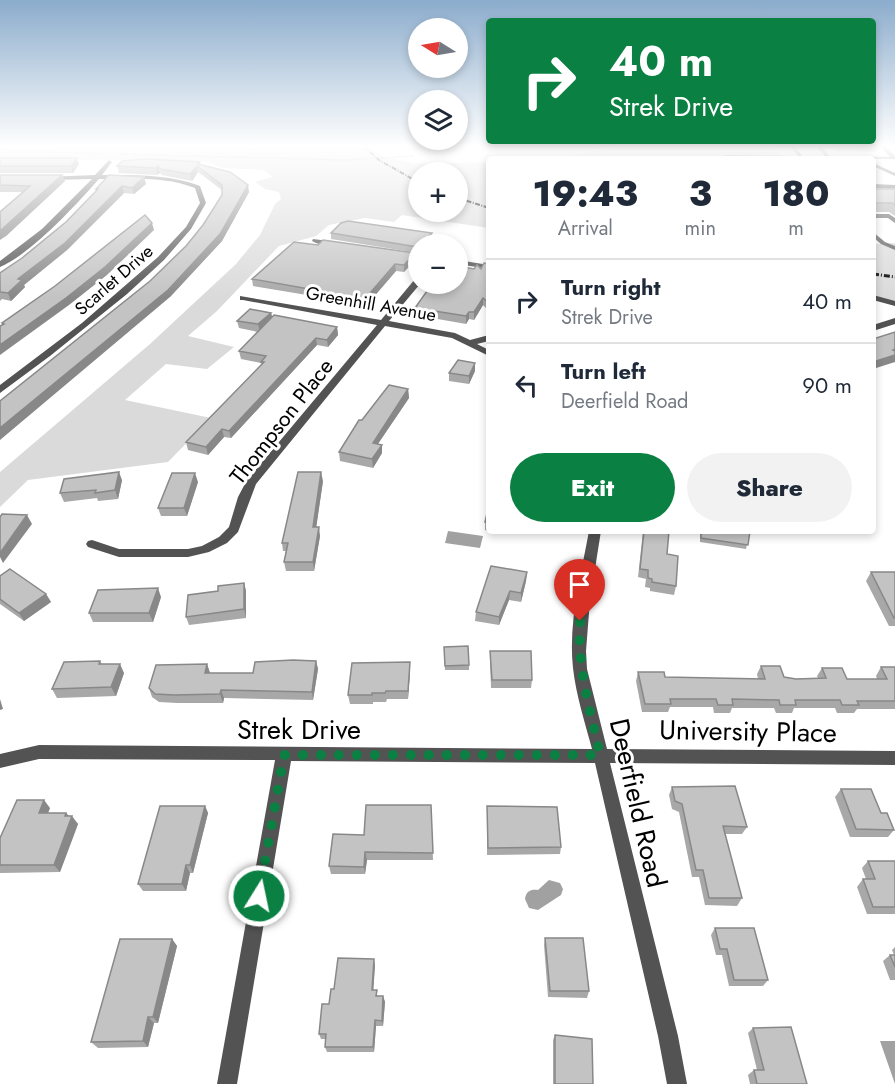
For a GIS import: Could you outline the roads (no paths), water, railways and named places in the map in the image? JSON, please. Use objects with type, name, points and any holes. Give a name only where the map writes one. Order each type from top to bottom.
[{"type":"street","points":[[0,265],[46,228],[78,197]]},
{"type":"street","name":"Scarlet Drive","points":[[0,390],[97,315],[165,256],[204,205],[204,197]]},
{"type":"street","points":[[316,240],[350,246]]},
{"type":"street","points":[[468,264],[486,267]]},
{"type":"street","name":"Thompson Place","points":[[92,544],[119,553],[188,553],[205,549],[223,540],[234,529],[251,483],[408,293]]},
{"type":"street","name":"Greenhill Avenue","points":[[243,298],[445,334],[486,351]]},
{"type":"street","points":[[876,298],[895,304]]},
{"type":"street","points":[[876,327],[895,321]]},
{"type":"street","points":[[470,343],[486,339]]},
{"type":"street","name":"Deerfield Road","points":[[595,534],[578,643],[580,669],[668,1036],[677,1084]]},
{"type":"street","name":"Strek Drive","points":[[0,761],[39,752],[600,755]]},
{"type":"street","points":[[227,1084],[284,755]]},
{"type":"street","name":"University Place","points":[[600,755],[895,758]]},
{"type":"lane","points":[[876,216],[889,216],[895,221]]},
{"type":"lane","points":[[876,237],[883,243],[895,248]]},
{"type":"railway","points":[[468,201],[486,207]]},
{"type":"railway","points":[[876,274],[895,277]]}]
